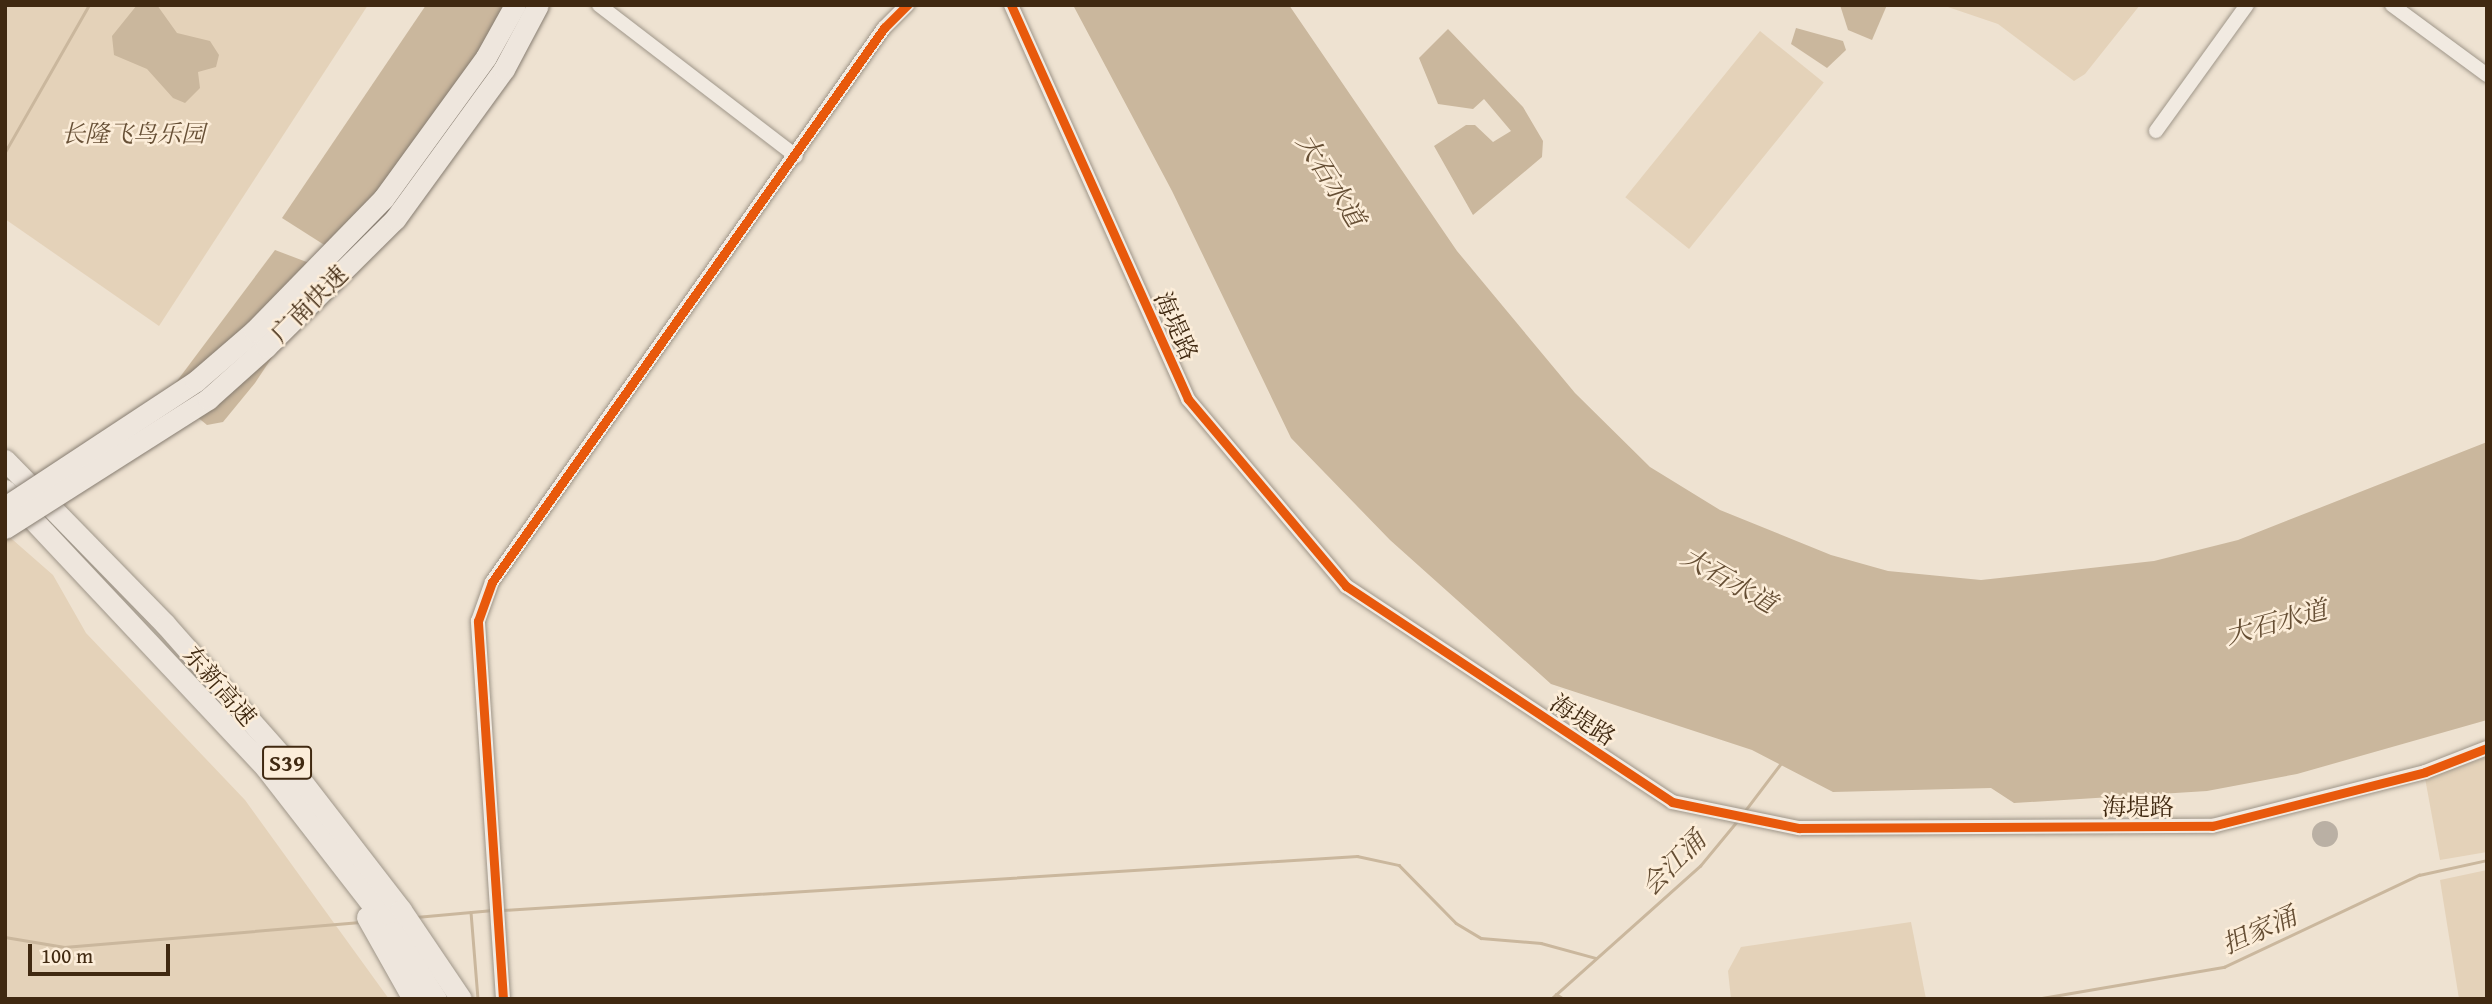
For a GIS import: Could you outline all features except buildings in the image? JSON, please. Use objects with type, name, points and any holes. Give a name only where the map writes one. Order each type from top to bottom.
[{"type":"highway","name":"广南快速","points":[[5,507],[196,381],[273,313],[383,199],[486,57],[515,5]]},
{"type":"highway","name":"广南快速","points":[[5,528],[208,399],[266,346],[395,219],[504,69],[538,5]]},
{"type":"highway","name":"东新高速","points":[[5,460],[165,624],[293,771],[419,934],[461,998]]},
{"type":"highway","name":"东新高速","points":[[5,490],[152,643],[327,845],[393,932],[436,999]]},
{"type":"highway","points":[[327,845],[413,999]]},
{"type":"street","points":[[599,5],[796,156]]},
{"type":"street","points":[[503,999],[495,917],[478,621],[492,582],[884,28],[906,5]]},
{"type":"street","name":"海堤路","points":[[1011,5],[1188,399],[1346,586],[1672,802],[1799,828],[2212,827],[2425,772],[2487,748]]},
{"type":"street","points":[[2156,131],[2247,5]]},
{"type":"street","points":[[2392,5],[2487,75]]},
{"type":"green space","name":"长隆飞鸟乐园","points":[[5,5],[368,5],[159,326],[5,219]]},
{"type":"green space","points":[[1942,5],[2140,5],[2085,74],[2074,81],[1998,24]]},
{"type":"green space","points":[[1760,31],[1824,83],[1689,249],[1625,197]]},
{"type":"green space","points":[[5,533],[53,575],[86,633],[245,800],[389,999],[5,999]]},
{"type":"green space","points":[[2487,757],[2487,852],[2440,860],[2425,778]]},
{"type":"green space","points":[[2487,870],[2487,999],[2459,999],[2440,880]]},
{"type":"green space","points":[[1911,922],[1926,999],[1731,999],[1728,971],[1741,947]]},
{"type":"water","points":[[137,5],[157,5],[177,33],[210,41],[219,55],[216,67],[198,72],[200,88],[185,103],[173,98],[147,69],[114,55],[112,36]]},
{"type":"water","points":[[426,5],[516,5],[382,223],[348,260],[282,218]]},
{"type":"water","name":"大石水道","points":[[1073,5],[1289,5],[1457,251],[1575,393],[1650,467],[1720,510],[1831,555],[1888,571],[1981,580],[2154,561],[2238,540],[2487,442],[2487,720],[2297,774],[2207,791],[2014,803],[1991,788],[1833,792],[1752,750],[1551,684],[1390,540],[1291,438],[1172,191]]},
{"type":"water","points":[[1840,5],[1887,5],[1872,40],[1848,30]]},
{"type":"water","points":[[1796,28],[1843,41],[1846,50],[1827,68],[1791,44]]},
{"type":"water","points":[[1448,29],[1523,107],[1543,141],[1542,157],[1473,215],[1434,146],[1466,125],[1475,125],[1493,142],[1511,131],[1484,99],[1473,109],[1438,104],[1419,58]]},
{"type":"water","points":[[275,250],[312,264],[326,276],[255,383],[223,422],[207,425],[168,393]]},
{"type":"waterway","points":[[5,152],[89,5]]},
{"type":"waterway","name":"会江涌","points":[[1744,812],[1782,762]]},
{"type":"waterway","name":"会江涌","points":[[1551,999],[1700,866],[1738,820]]},
{"type":"waterway","points":[[503,910],[1357,856],[1399,865],[1456,923],[1481,938],[1541,943],[1596,958]]},
{"type":"waterway","name":"担家涌","points":[[2036,999],[2224,967],[2419,875],[2487,860]]},
{"type":"waterway","points":[[416,917],[493,910]]},
{"type":"waterway","points":[[471,912],[478,999]]},
{"type":"waterway","points":[[5,937],[64,947],[360,922]]},
{"type":"waterway","name":"担家涌","points":[[1556,994],[1564,999]]},
{"type":"cycle path","points":[[503,999],[478,621],[492,582],[884,28],[907,5]]},
{"type":"cycle path","points":[[1011,5],[1188,399],[1346,586],[1672,802],[1799,828],[2212,826],[2425,772],[2487,748]]}]
